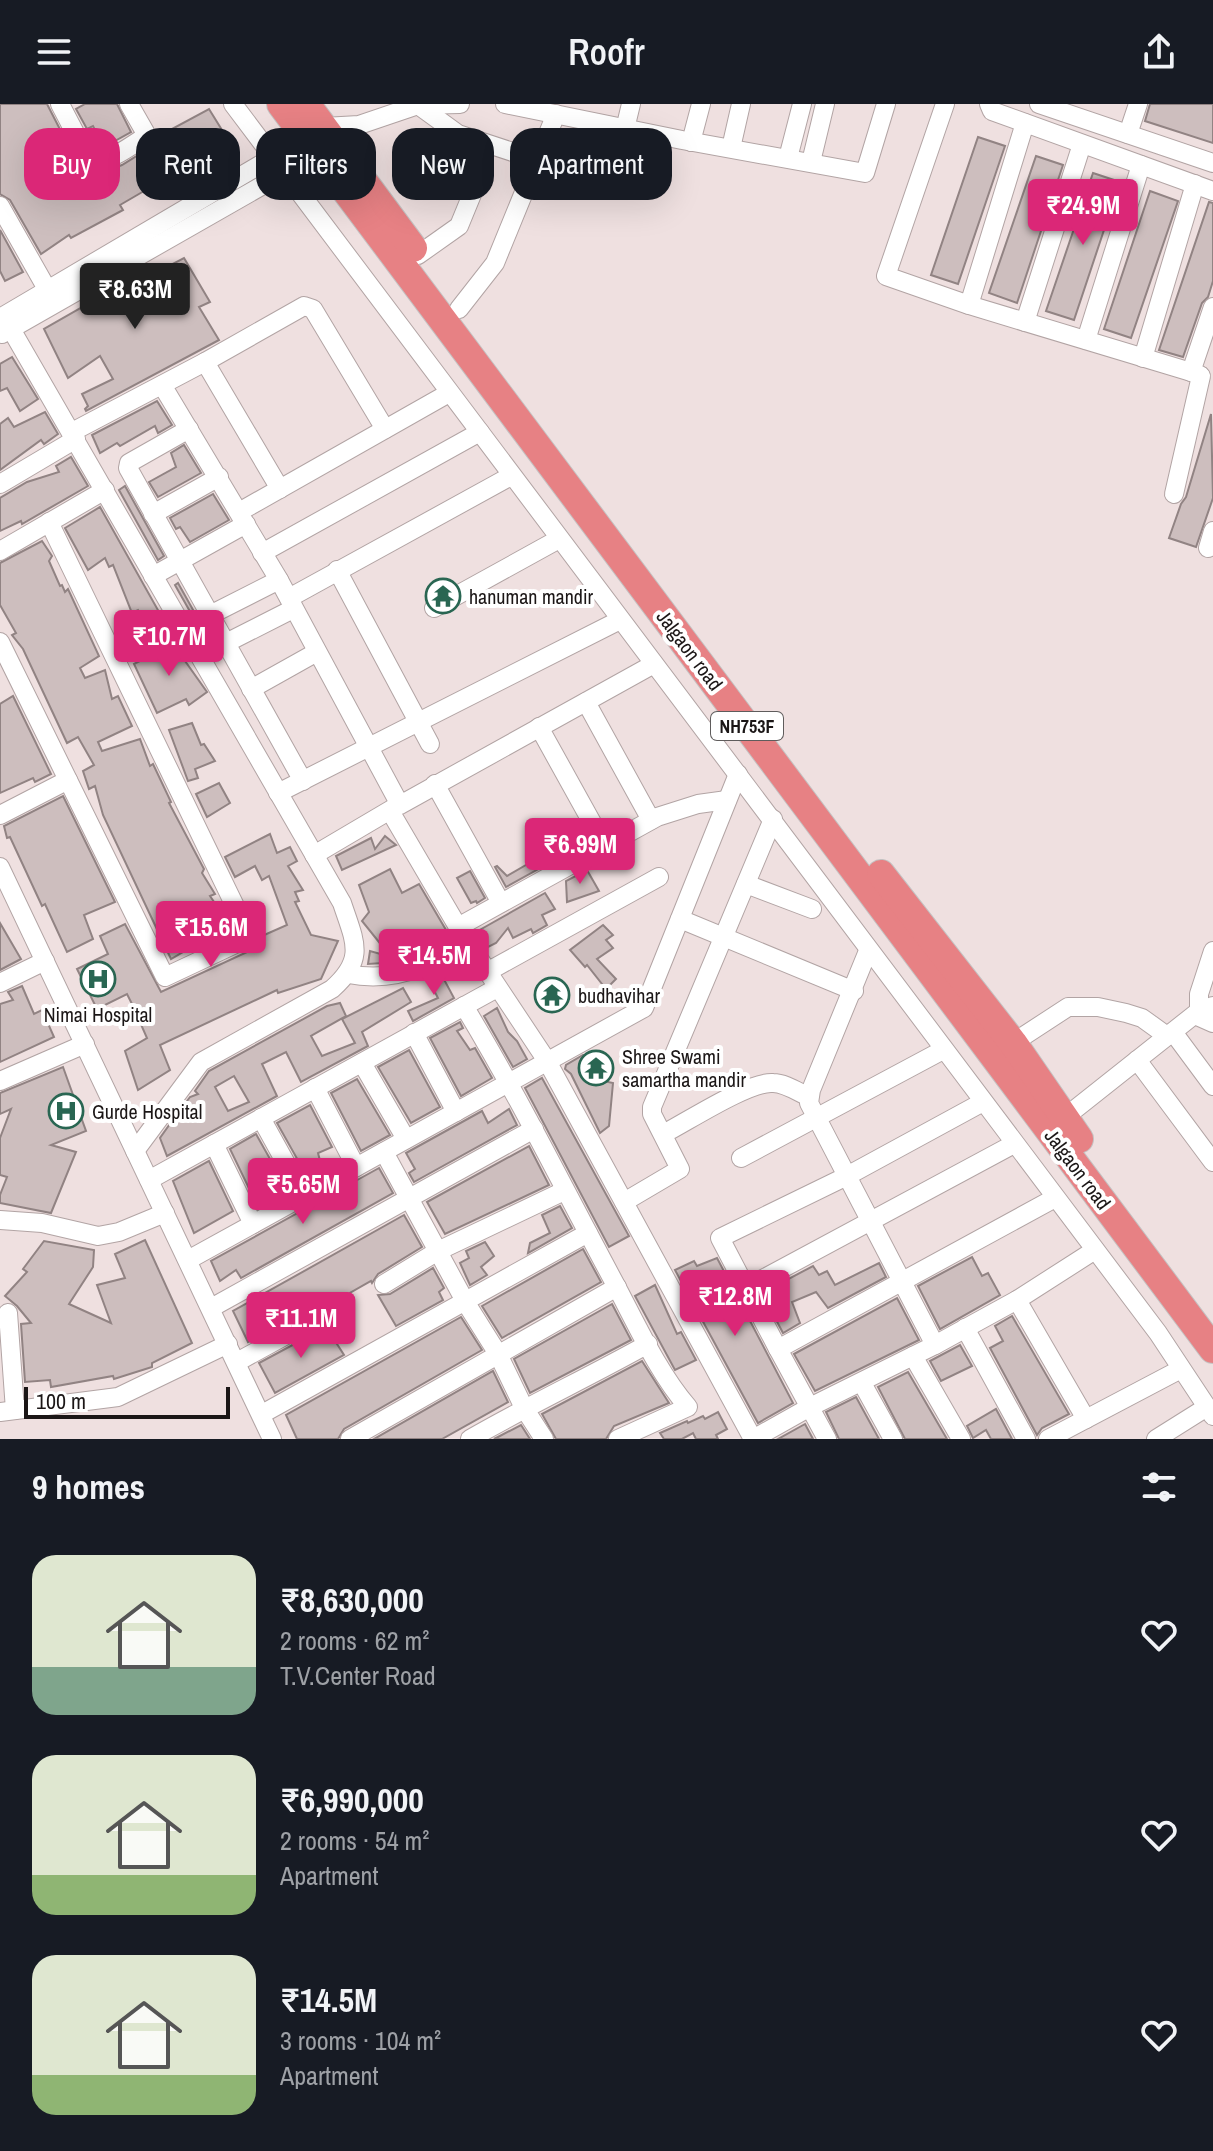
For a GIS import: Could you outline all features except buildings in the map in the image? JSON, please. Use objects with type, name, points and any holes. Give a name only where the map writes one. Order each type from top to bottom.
[{"type":"highway","name":"Jalgaon road","points":[[281,104],[308,128]]},
{"type":"highway","name":"Jalgaon road","points":[[306,104],[316,128]]},
{"type":"highway","name":"Jalgaon road","points":[[365,200],[1213,1349]]},
{"type":"highway","name":"Jalgaon road","points":[[372,200],[418,255],[879,872],[1013,1043],[1213,1323]]},
{"type":"street","points":[[60,104],[92,160],[105,160],[145,137],[129,104]]},
{"type":"street","points":[[233,104],[256,136]]},
{"type":"street","points":[[351,128],[415,105],[460,104]]},
{"type":"street","points":[[505,104],[597,113],[623,128]]},
{"type":"street","points":[[625,128],[631,104]]},
{"type":"street","points":[[691,142],[701,104]]},
{"type":"street","points":[[731,148],[741,104]]},
{"type":"street","points":[[788,158],[802,104]]},
{"type":"street","points":[[811,162],[825,104]]},
{"type":"street","points":[[672,138],[865,173],[886,104]]},
{"type":"street","points":[[945,104],[886,276],[969,305],[1202,376]]},
{"type":"street","points":[[989,104],[992,111],[1204,188],[1143,358]]},
{"type":"street","points":[[1039,104],[1081,111],[1128,134],[1213,163]]},
{"type":"street","points":[[1128,134],[1138,104]]},
{"type":"street","points":[[415,105],[458,134],[510,151]]},
{"type":"street","points":[[969,305],[1025,123]]},
{"type":"street","points":[[1025,322],[1082,144]]},
{"type":"street","points":[[1086,340],[1141,165]]},
{"type":"street","points":[[3,325],[47,289],[256,167]]},
{"type":"street","points":[[3,325],[256,188]]},
{"type":"street","points":[[303,200],[773,819],[868,951],[1095,1250],[1210,1411],[1156,1439]]},
{"type":"street","points":[[418,255],[463,220],[471,200]]},
{"type":"street","points":[[459,309],[495,263],[521,200]]},
{"type":"street","points":[[0,206],[47,289]]},
{"type":"street","points":[[0,484],[74,435],[304,306],[309,306],[385,429]]},
{"type":"street","points":[[1174,494],[1202,376],[1213,307]]},
{"type":"street","points":[[3,325],[74,435],[342,903],[355,943],[355,960],[348,974],[332,989],[201,1062],[135,1151]]},
{"type":"street","points":[[205,362],[280,489]]},
{"type":"street","points":[[162,385],[279,580],[369,748],[395,808],[458,927],[547,1061],[753,1439],[1017,1300],[1095,1250]]},
{"type":"street","points":[[153,576],[242,518],[280,489],[449,393]]},
{"type":"street","points":[[189,429],[127,466],[303,781]]},
{"type":"street","points":[[262,553],[480,432]]},
{"type":"street","points":[[226,643],[291,604],[337,570],[511,476]]},
{"type":"street","points":[[153,514],[219,477]]},
{"type":"street","points":[[0,551],[105,490]]},
{"type":"street","points":[[0,642],[165,977],[250,937],[49,522]]},
{"type":"street","points":[[434,608],[559,539]]},
{"type":"street","points":[[337,570],[430,744]]},
{"type":"street","points":[[210,615],[279,580]]},
{"type":"street","points":[[278,793],[620,620]]},
{"type":"street","points":[[251,689],[317,652]]},
{"type":"street","points":[[314,855],[435,784],[654,664]]},
{"type":"street","points":[[586,702],[651,820]]},
{"type":"street","points":[[539,727],[605,846]]},
{"type":"street","points":[[188,1260],[644,1008],[738,774]]},
{"type":"street","points":[[0,815],[68,780]]},
{"type":"street","points":[[435,784],[501,903]]},
{"type":"street","points":[[458,927],[651,820],[698,804],[727,800]]},
{"type":"street","points":[[624,1202],[679,1171],[680,1166],[652,1114],[652,1107],[773,819]]},
{"type":"street","points":[[0,867],[272,1439]]},
{"type":"street","points":[[149,1180],[464,1006],[492,980],[659,877]]},
{"type":"street","points":[[746,884],[812,909]]},
{"type":"street","points":[[680,919],[854,991]]},
{"type":"street","points":[[809,1097],[868,951]]},
{"type":"street","points":[[1064,1118],[1170,1034],[1205,1014],[1199,994],[1213,951]]},
{"type":"street","points":[[0,983],[45,961]]},
{"type":"street","points":[[348,974],[386,977],[420,967]]},
{"type":"street","points":[[464,1006],[510,1082],[564,1191],[648,1344],[678,1396],[688,1407],[618,1439]]},
{"type":"street","points":[[1013,1043],[1068,1007],[1098,1007],[1126,1013],[1170,1034],[1213,1086]]},
{"type":"street","points":[[414,1033],[456,1112]]},
{"type":"street","points":[[0,1081],[85,1044]]},
{"type":"street","points":[[741,1158],[943,1050]]},
{"type":"street","points":[[1137,1060],[1213,1162]]},
{"type":"street","points":[[362,1063],[406,1139]]},
{"type":"street","points":[[663,1134],[754,1085],[781,1084],[809,1097],[935,1345]]},
{"type":"street","points":[[315,1088],[356,1167]]},
{"type":"street","points":[[827,1439],[720,1238],[847,1176],[983,1102]]},
{"type":"street","points":[[261,1118],[304,1196]]},
{"type":"street","points":[[211,1308],[534,1129]]},
{"type":"street","points":[[214,1144],[253,1224]]},
{"type":"street","points":[[746,1288],[1014,1144]]},
{"type":"street","points":[[384,1152],[544,1439]]},
{"type":"street","points":[[384,1284],[438,1251],[564,1191]]},
{"type":"street","points":[[778,1349],[1055,1198]]},
{"type":"street","points":[[0,1220],[42,1223],[98,1236],[119,1232],[165,1213]]},
{"type":"street","points":[[262,1414],[588,1233]]},
{"type":"street","points":[[350,1439],[617,1287]]},
{"type":"street","points":[[1017,1300],[1086,1419]]},
{"type":"street","points":[[8,1313],[7,1411],[118,1397],[228,1344]]},
{"type":"street","points":[[237,1362],[319,1317]]},
{"type":"street","points":[[965,1328],[1026,1439]]},
{"type":"street","points":[[470,1439],[648,1344]]},
{"type":"street","points":[[913,1356],[961,1439]]},
{"type":"street","points":[[1048,1439],[1181,1369]]},
{"type":"street","points":[[862,1383],[893,1439]]},
{"type":"place","name":"hanuman mandir","points":[[443,596]]},
{"type":"place","name":"Nimai Hospital","points":[[98,979]]},
{"type":"place","name":"budhavihar","points":[[552,995]]},
{"type":"place","name":"Shree Swami samartha mandir","points":[[596,1068]]},
{"type":"place","name":"Gurde Hospital","points":[[66,1111]]}]
